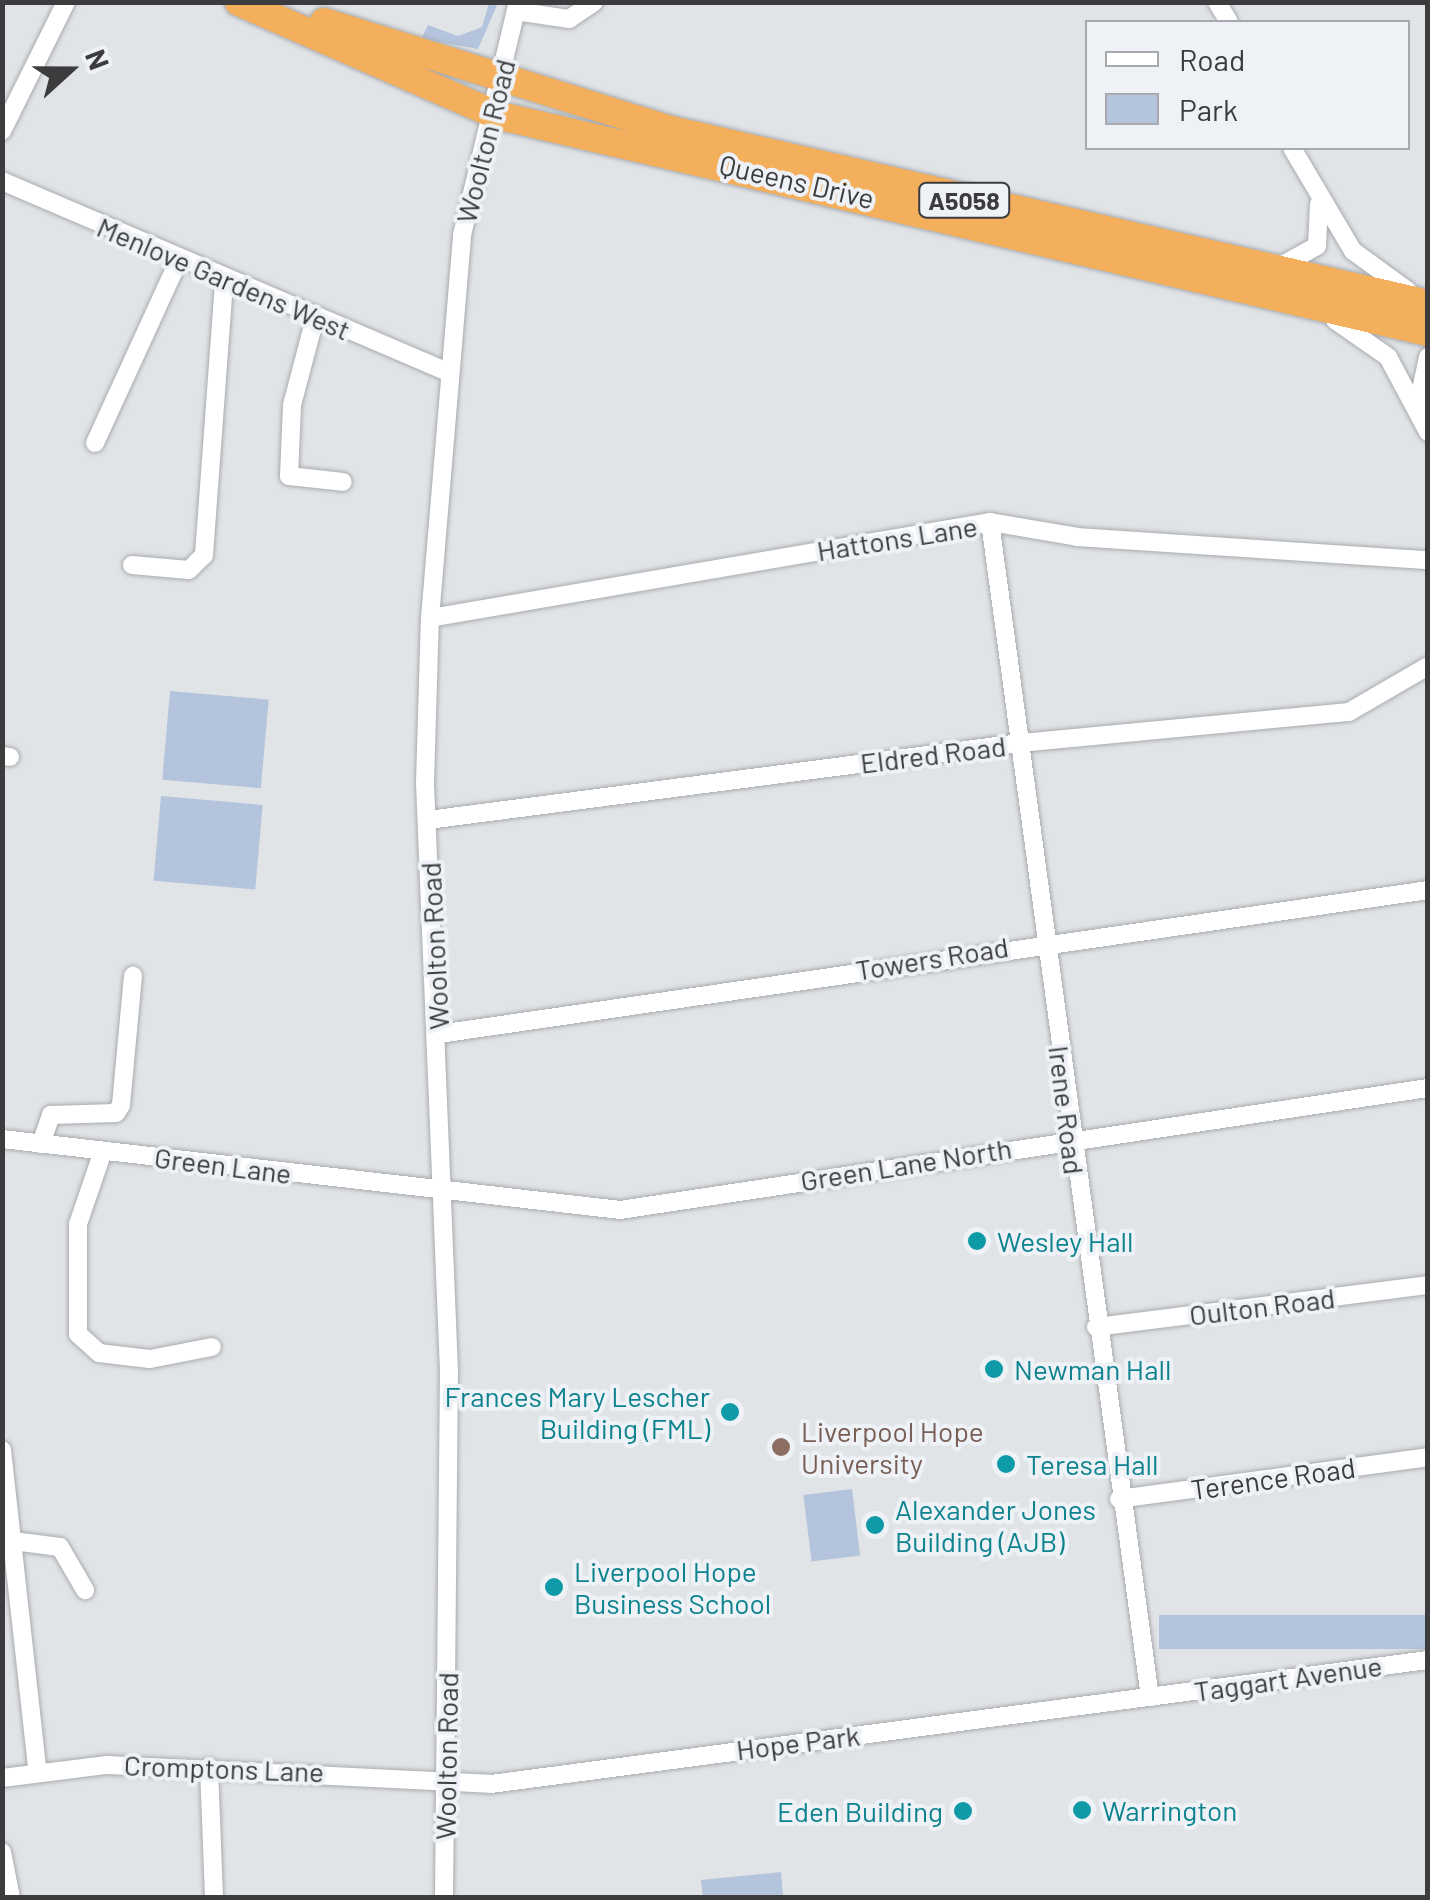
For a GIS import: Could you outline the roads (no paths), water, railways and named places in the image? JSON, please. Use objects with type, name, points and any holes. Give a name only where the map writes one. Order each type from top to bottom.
[{"type":"highway","name":"Queens Drive","points":[[239,2],[496,116],[1428,332]]},
{"type":"highway","name":"Queens Drive","points":[[276,2],[502,84],[1270,268],[1428,302]]},
{"type":"street","points":[[2,131],[66,2]]},
{"type":"street","points":[[516,7],[569,19],[594,2]]},
{"type":"street","name":"Woolton Road","points":[[444,1898],[444,1192],[428,820],[430,618],[446,371],[462,235],[496,116],[516,7]]},
{"type":"street","points":[[1293,150],[1320,203],[1369,267],[1428,302]]},
{"type":"street","name":"Menlove Gardens West","points":[[2,181],[178,262],[446,371]]},
{"type":"street","points":[[1270,268],[1294,265],[1317,246],[1320,203]]},
{"type":"street","points":[[94,443],[178,262]]},
{"type":"street","points":[[132,565],[189,570],[204,555],[224,281]]},
{"type":"street","points":[[1300,303],[1379,347],[1428,432]]},
{"type":"street","points":[[314,318],[292,405],[289,476],[343,482]]},
{"type":"street","points":[[1418,409],[1428,357]]},
{"type":"street","name":"Hattons Lane","points":[[430,618],[990,522],[1078,537],[1428,560]]},
{"type":"street","name":"Irene Road","points":[[990,522],[1119,1499],[1150,1697]]},
{"type":"street","name":"Eldred Road","points":[[428,820],[1020,743],[1349,712],[1428,666]]},
{"type":"street","name":"Towers Road","points":[[439,1034],[1046,940],[1428,890]]},
{"type":"street","points":[[41,1144],[51,1115],[116,1113],[122,1105],[133,976]]},
{"type":"street","name":"Green Lane North","points":[[444,1192],[620,1210],[1070,1138],[1428,1088]]},
{"type":"street","name":"Green Lane","points":[[2,1139],[444,1192]]},
{"type":"street","points":[[103,1151],[78,1224],[78,1334],[99,1353],[150,1359],[212,1346]]},
{"type":"street","name":"Oulton Road","points":[[1096,1327],[1428,1285]]},
{"type":"street","points":[[2,1450],[36,1770]]},
{"type":"street","name":"Terence Road","points":[[1119,1499],[1428,1457]]},
{"type":"street","points":[[13,1542],[60,1547],[85,1590]]},
{"type":"street","name":"Taggart Avenue","points":[[1150,1697],[1428,1660]]},
{"type":"street","name":"Hope Park","points":[[446,1784],[1150,1697]]},
{"type":"street","points":[[209,1767],[214,1898]]},
{"type":"street","name":"Cromptons Lane","points":[[2,1778],[36,1770],[209,1767],[446,1784]]},
{"type":"street","points":[[2,1852],[11,1898]]},
{"type":"place","name":"Wesley Hall","points":[[977,1241]]},
{"type":"place","name":"Newman Hall","points":[[994,1369]]},
{"type":"place","name":"Frances Mary Lescher Building (FML)","points":[[730,1412]]},
{"type":"place","name":"Liverpool Hope University","points":[[781,1447]]},
{"type":"place","name":"Teresa Hall","points":[[1006,1464]]},
{"type":"place","name":"Alexander Jones Building (AJB)","points":[[875,1525]]},
{"type":"place","name":"Liverpool Hope Business School","points":[[554,1587]]},
{"type":"place","name":"Warrington","points":[[1082,1810]]},
{"type":"place","name":"Eden Building","points":[[963,1811]]}]
